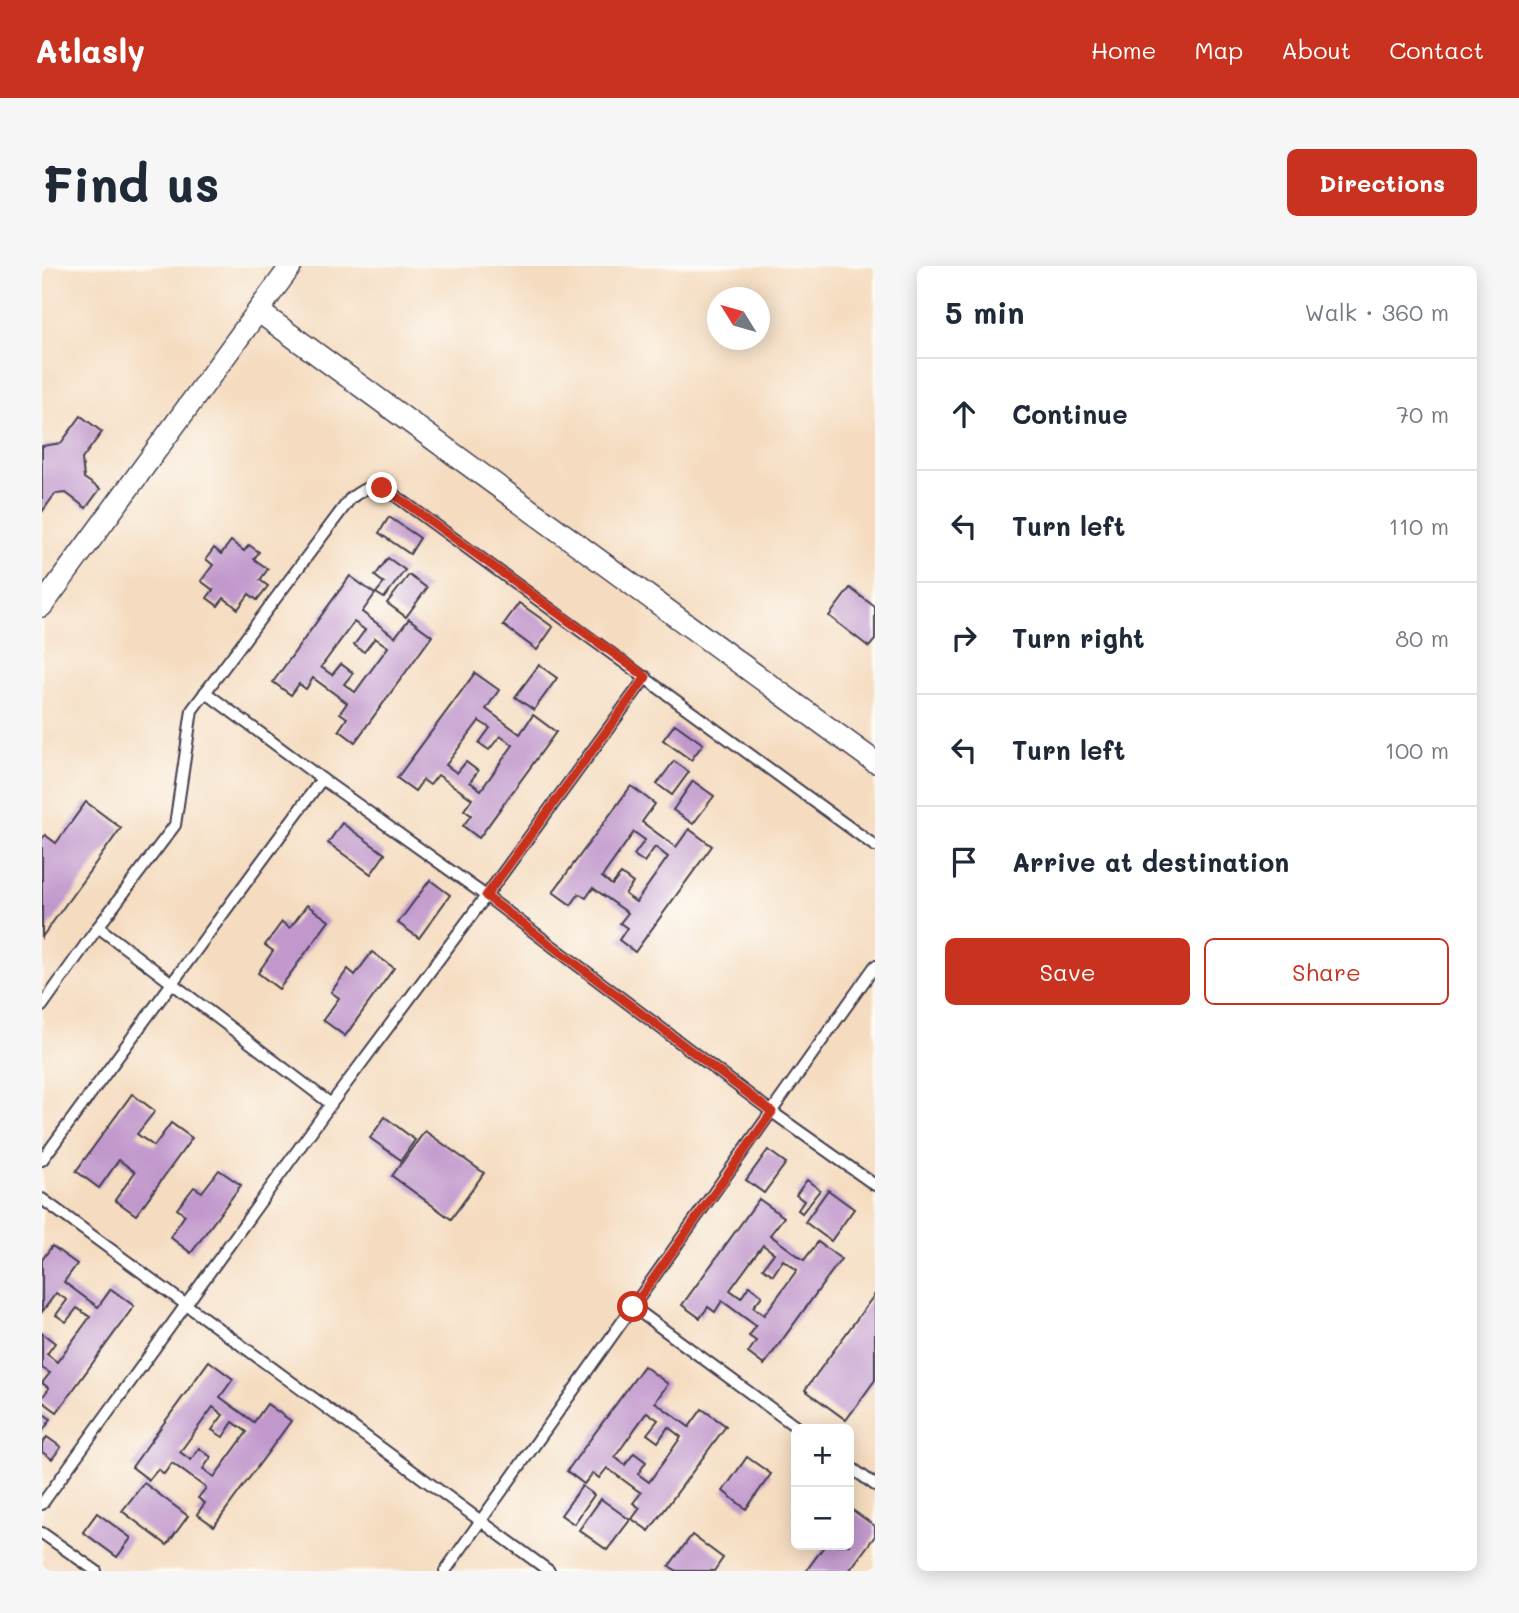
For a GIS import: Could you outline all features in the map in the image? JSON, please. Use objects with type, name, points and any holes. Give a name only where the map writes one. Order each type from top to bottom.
[{"type":"street","points":[[42,606],[290,266]]},
{"type":"street","points":[[258,311],[875,762]]},
{"type":"lane","points":[[42,1006],[175,825],[192,710],[350,499],[362,489],[382,488],[393,494],[875,845]]},
{"type":"lane","points":[[42,1504],[331,1104],[646,677]]},
{"type":"lane","points":[[205,692],[486,896],[772,1112],[875,1185]]},
{"type":"lane","points":[[42,1160],[322,779]]},
{"type":"lane","points":[[98,927],[331,1104]]},
{"type":"lane","points":[[445,1571],[875,966]]},
{"type":"lane","points":[[42,1199],[549,1571]]},
{"type":"lane","points":[[633,1307],[792,1424]]},
{"type":"lane","points":[[854,1470],[875,1485]]},
{"type":"lane","points":[[42,1533],[96,1571]]},
{"type":"building","points":[[81,416],[102,432],[82,459],[84,478],[100,489],[86,508],[66,493],[55,494],[42,512],[42,446],[61,443]]},
{"type":"building","points":[[389,517],[420,538],[410,554],[379,533]]},
{"type":"building","points":[[231,541],[244,551],[249,545],[259,552],[254,559],[268,569],[260,580],[268,586],[257,600],[249,594],[238,609],[224,598],[218,606],[207,598],[213,590],[201,581],[213,565],[206,559],[214,548],[221,554]]},
{"type":"building","points":[[388,558],[405,570],[384,598],[376,593],[384,583],[375,576]]},
{"type":"building","points":[[409,575],[427,588],[406,617],[387,603]]},
{"type":"building","points":[[350,576],[375,594],[362,612],[395,637],[409,619],[432,636],[355,742],[339,730],[347,718],[340,713],[347,703],[313,678],[306,689],[299,684],[291,695],[273,682]],"holes":[[[354,622],[365,630],[354,645],[364,652],[375,638],[388,647],[355,692],[344,684],[353,673],[341,664],[332,675],[321,667]]]},
{"type":"building","points":[[850,588],[875,607],[875,640],[869,647],[829,616]]},
{"type":"building","points":[[519,603],[553,627],[537,650],[503,625]]},
{"type":"building","points":[[539,665],[557,678],[534,710],[515,697]]},
{"type":"building","points":[[475,673],[499,690],[486,709],[520,734],[533,715],[556,732],[479,838],[463,826],[471,815],[464,810],[472,799],[438,775],[430,785],[423,780],[415,791],[397,778]],"holes":[[[479,721],[490,728],[479,743],[489,750],[500,736],[513,745],[481,790],[470,782],[478,771],[466,762],[457,773],[446,765]]]},
{"type":"building","points":[[675,724],[703,744],[691,760],[663,740]]},
{"type":"building","points":[[674,761],[689,772],[672,795],[657,784]]},
{"type":"building","points":[[693,781],[714,796],[693,824],[673,810]]},
{"type":"building","points":[[631,786],[655,804],[642,822],[676,847],[689,829],[712,846],[635,952],[619,940],[627,928],[620,923],[628,913],[593,888],[586,898],[579,894],[571,905],[553,892]],"holes":[[[634,832],[645,840],[634,855],[644,862],[655,847],[668,857],[636,902],[625,894],[633,883],[621,874],[612,885],[602,877]]]},
{"type":"building","points":[[86,802],[121,828],[42,937],[42,839],[45,835],[56,843]]},
{"type":"building","points":[[342,823],[385,854],[371,874],[328,843]]},
{"type":"building","points":[[430,880],[450,895],[419,938],[398,923]]},
{"type":"building","points":[[307,905],[329,921],[279,989],[258,973],[273,951],[265,945],[282,922],[290,928]]},
{"type":"building","points":[[372,952],[394,968],[345,1036],[323,1020],[339,998],[331,992],[348,969],[355,975]]},
{"type":"building","points":[[132,1094],[155,1111],[137,1134],[154,1146],[171,1123],[192,1138],[136,1215],[115,1200],[135,1172],[119,1160],[99,1188],[76,1171]]},
{"type":"building","points":[[385,1117],[415,1140],[401,1160],[370,1138]]},
{"type":"building","points":[[425,1131],[484,1173],[451,1219],[392,1176]]},
{"type":"building","points":[[768,1150],[786,1163],[764,1193],[746,1180]]},
{"type":"building","points":[[219,1170],[241,1185],[191,1253],[170,1237],[185,1215],[177,1209],[194,1187],[202,1192]]},
{"type":"building","points":[[807,1180],[820,1190],[802,1213],[798,1210],[804,1201],[796,1195]]},
{"type":"building","points":[[828,1190],[854,1209],[831,1241],[805,1222]]},
{"type":"building","points":[[759,1199],[784,1217],[770,1235],[804,1260],[818,1242],[841,1259],[764,1365],[748,1353],[756,1341],[749,1336],[756,1326],[722,1301],[715,1312],[708,1307],[700,1318],[682,1305]],"holes":[[[763,1245],[774,1253],[763,1268],[773,1275],[783,1260],[797,1270],[764,1315],[753,1307],[762,1296],[749,1286],[741,1298],[730,1290]]]},
{"type":"building","points":[[52,1246],[77,1264],[64,1282],[98,1307],[111,1289],[134,1306],[57,1412],[42,1401],[49,1388],[42,1383],[50,1373],[42,1368],[42,1333],[55,1343],[47,1354],[57,1362],[90,1317],[77,1308],[66,1322],[56,1315],[67,1300],[56,1293],[42,1312],[42,1260]]},
{"type":"building","points":[[875,1294],[875,1380],[846,1420],[805,1390]]},
{"type":"building","points":[[209,1361],[233,1379],[220,1397],[254,1422],[267,1404],[291,1421],[214,1526],[197,1514],[205,1503],[198,1498],[206,1488],[172,1463],[164,1474],[158,1469],[149,1480],[132,1467]],"holes":[[[213,1407],[223,1415],[212,1430],[223,1437],[233,1422],[247,1432],[214,1477],[203,1469],[211,1457],[199,1448],[191,1460],[180,1452]]]},
{"type":"building","points":[[644,1366],[668,1384],[655,1402],[689,1427],[702,1409],[726,1426],[649,1531],[632,1519],[640,1508],[633,1503],[641,1493],[607,1468],[599,1478],[593,1473],[584,1484],[567,1471]],"holes":[[[647,1412],[658,1420],[647,1434],[658,1442],[668,1427],[681,1437],[649,1482],[638,1474],[646,1462],[634,1453],[625,1465],[615,1457]]]},
{"type":"building","points":[[42,1413],[51,1419],[42,1432]]},
{"type":"building","points":[[47,1437],[61,1447],[52,1459],[42,1452],[42,1444]]},
{"type":"building","points":[[747,1457],[771,1474],[746,1509],[723,1491]]},
{"type":"building","points":[[144,1483],[188,1516],[167,1545],[122,1511]]},
{"type":"building","points":[[582,1486],[594,1495],[574,1524],[561,1515]]},
{"type":"building","points":[[601,1499],[630,1520],[607,1550],[579,1530]]},
{"type":"building","points":[[854,1511],[875,1526],[875,1536],[849,1571],[806,1571],[821,1550],[854,1550]]},
{"type":"building","points":[[97,1513],[131,1538],[117,1557],[83,1532]]},
{"type":"building","points":[[692,1535],[723,1558],[714,1571],[677,1571],[669,1566]]},
{"type":"route","points":[[382,488],[646,677],[486,896],[772,1112],[633,1307]]}]
